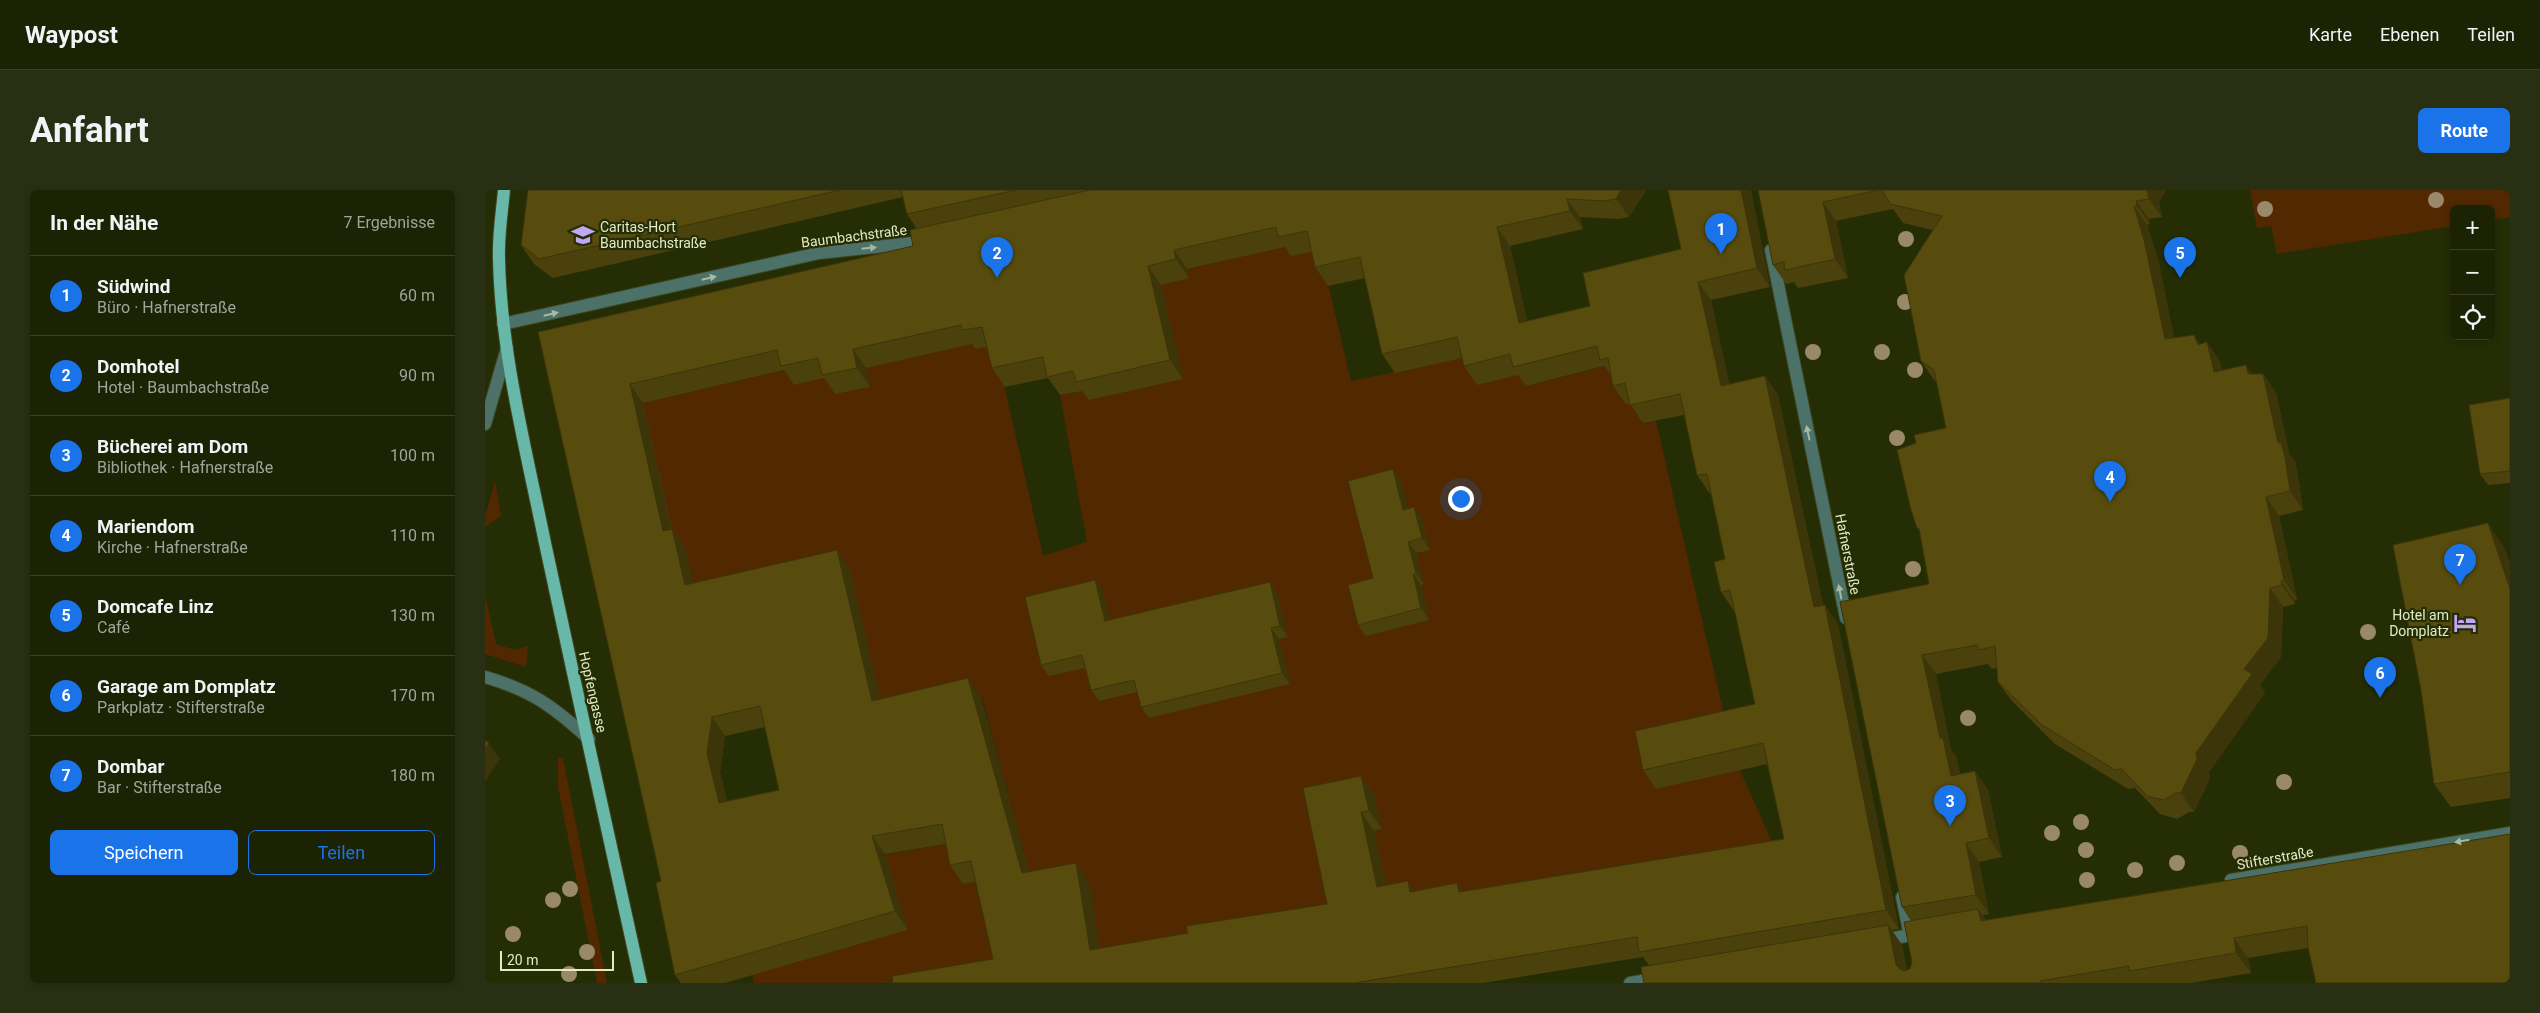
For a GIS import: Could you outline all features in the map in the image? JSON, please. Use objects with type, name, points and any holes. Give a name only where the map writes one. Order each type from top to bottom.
[{"type":"main road","name":"Hopfengasse","points":[[505,190],[498,257],[503,324],[517,408],[568,652],[589,739],[641,983]]},
{"type":"street","name":"Baumbachstraße","points":[[503,324],[819,253],[913,243],[940,237]]},
{"type":"street","name":"Hafnerstraße","points":[[1769,239],[1848,629]]},
{"type":"street","points":[[485,424],[507,348]]},
{"type":"street","points":[[485,677],[511,686],[549,704],[589,739]]},
{"type":"street","name":"Stifterstraße","points":[[2219,882],[2510,833]]},
{"type":"street","points":[[1900,888],[1913,952]]},
{"type":"street","points":[[1865,943],[1934,931]]},
{"type":"street","points":[[1630,983],[1670,976]]},
{"type":"shaded area","points":[[2250,190],[2510,190],[2510,217],[2495,219],[2495,205],[2450,205],[2450,227],[2277,254],[2271,226],[2257,228]]},
{"type":"shaded area","points":[[1289,245],[1320,250],[1351,381],[1470,356],[1523,373],[1526,386],[1610,365],[1656,421],[1728,732],[1740,770],[1780,860],[1472,910],[1386,887],[1374,831],[1382,829],[1374,795],[1339,923],[974,983],[754,983],[752,975],[908,930],[864,858],[964,841],[964,884],[1030,875],[982,697],[885,720],[707,688],[691,573],[685,548],[676,550],[631,383],[650,401],[790,369],[866,368],[972,335],[975,349],[995,345],[1043,556],[1087,542],[1060,395],[1086,390],[1161,285],[1187,269]]},
{"type":"shaded area","points":[[495,481],[501,516],[485,527],[485,516]]},
{"type":"shaded area","points":[[485,594],[496,644],[515,650],[528,646],[526,667],[485,654]]},
{"type":"shaded area","points":[[558,758],[563,758],[607,983],[597,983],[558,787]]},
{"type":"building","points":[[528,190],[840,190],[539,259],[521,245]]},
{"type":"building","points":[[901,190],[1016,190],[907,214]]},
{"type":"building","points":[[1090,190],[1621,190],[1616,199],[1605,201],[1567,199],[1570,211],[1497,227],[1519,323],[1590,306],[1583,273],[1681,249],[1668,190],[1741,190],[1757,268],[1698,282],[1721,386],[1765,376],[1814,607],[1825,605],[1886,910],[1639,952],[1637,937],[1354,983],[884,983],[893,982],[892,976],[993,959],[971,861],[950,865],[942,824],[872,836],[895,911],[675,975],[656,883],[661,881],[538,332],[913,246],[910,230]],"holes":[[[1276,227],[1278,237],[1307,231],[1315,267],[1360,257],[1382,354],[1457,337],[1464,366],[1510,354],[1513,367],[1597,346],[1600,360],[1608,358],[1613,386],[1625,383],[1630,405],[1680,394],[1697,475],[1707,474],[1725,559],[1714,562],[1721,592],[1730,590],[1755,704],[1635,731],[1643,770],[1763,743],[1784,839],[1459,892],[1457,883],[1410,892],[1408,881],[1377,887],[1361,812],[1369,811],[1361,776],[1303,788],[1327,904],[1186,926],[1188,933],[1090,950],[1076,863],[1022,873],[968,678],[872,701],[837,550],[685,585],[672,529],[663,531],[630,384],[777,350],[781,366],[818,358],[822,375],[857,368],[853,349],[961,325],[962,330],[982,327],[992,368],[1043,357],[1047,377],[1073,371],[1076,382],[1170,360],[1148,266],[1176,259],[1174,250]],[[760,706],[779,790],[719,803],[707,753],[712,717]]]},
{"type":"building","points":[[1758,190],[1879,190],[1823,202],[1835,259],[1785,270],[1784,262],[1773,265]]},
{"type":"building","points":[[1882,190],[2147,190],[2149,199],[2136,201],[2137,206],[2134,206],[2144,240],[2165,339],[2194,335],[2198,345],[2207,342],[2214,372],[2246,365],[2248,374],[2263,374],[2278,443],[2281,443],[2285,457],[2290,491],[2266,497],[2284,580],[2281,581],[2282,585],[2270,588],[2268,638],[2244,669],[2252,674],[2196,753],[2197,759],[2181,793],[2176,793],[2164,800],[2147,796],[2122,769],[2115,770],[2042,725],[1998,682],[1995,646],[1979,650],[1977,645],[1922,655],[1940,738],[1943,738],[1951,776],[1975,771],[1989,838],[1966,843],[1976,895],[1902,907],[1840,602],[1929,584],[1919,528],[1917,528],[1911,510],[1897,450],[1916,443],[1914,435],[1946,428],[1934,370],[1921,361],[1904,275],[1942,216],[1890,204]]},
{"type":"building","points":[[2510,398],[2510,471],[2480,474],[2469,405]]},
{"type":"building","points":[[1393,469],[1403,510],[1414,507],[1422,538],[1408,542],[1416,573],[1413,574],[1421,608],[1358,625],[1348,585],[1373,578],[1348,481]]},
{"type":"building","name":"Hotel am Domplatz","points":[[2488,523],[2510,589],[2510,772],[2434,784],[2421,690],[2393,545]]},
{"type":"building","points":[[1095,580],[1105,621],[1270,582],[1280,626],[1271,628],[1282,673],[1141,707],[1134,680],[1091,690],[1082,655],[1041,665],[1025,597]]},
{"type":"building","points":[[485,740],[489,743],[485,749]]},
{"type":"building","points":[[2510,834],[2510,983],[2316,983],[2308,947],[2307,926],[2234,938],[2236,953],[2129,971],[2129,966],[2040,981],[2040,983],[1644,983],[1641,967],[1888,925],[1896,965],[1905,971],[1910,969],[1912,962],[1904,922],[1978,909],[1981,921]]},
{"type":"place","name":"Caritas-Hort Baumbachstraße","points":[[583,235]]},
{"type":"place","name":"Südwind","points":[[1721,254]]},
{"type":"place","name":"Domhotel","points":[[997,278]]},
{"type":"place","name":"Domcafe Linz","points":[[2180,278]]},
{"type":"place","name":"Mariendom","points":[[2110,502]]},
{"type":"place","name":"Dombar","points":[[2460,585]]},
{"type":"place","name":"Hotel am Domplatz","points":[[2465,623]]},
{"type":"place","name":"Garage am Domplatz","points":[[2380,698]]},
{"type":"place","name":"Bücherei am Dom","points":[[1950,826]]}]
